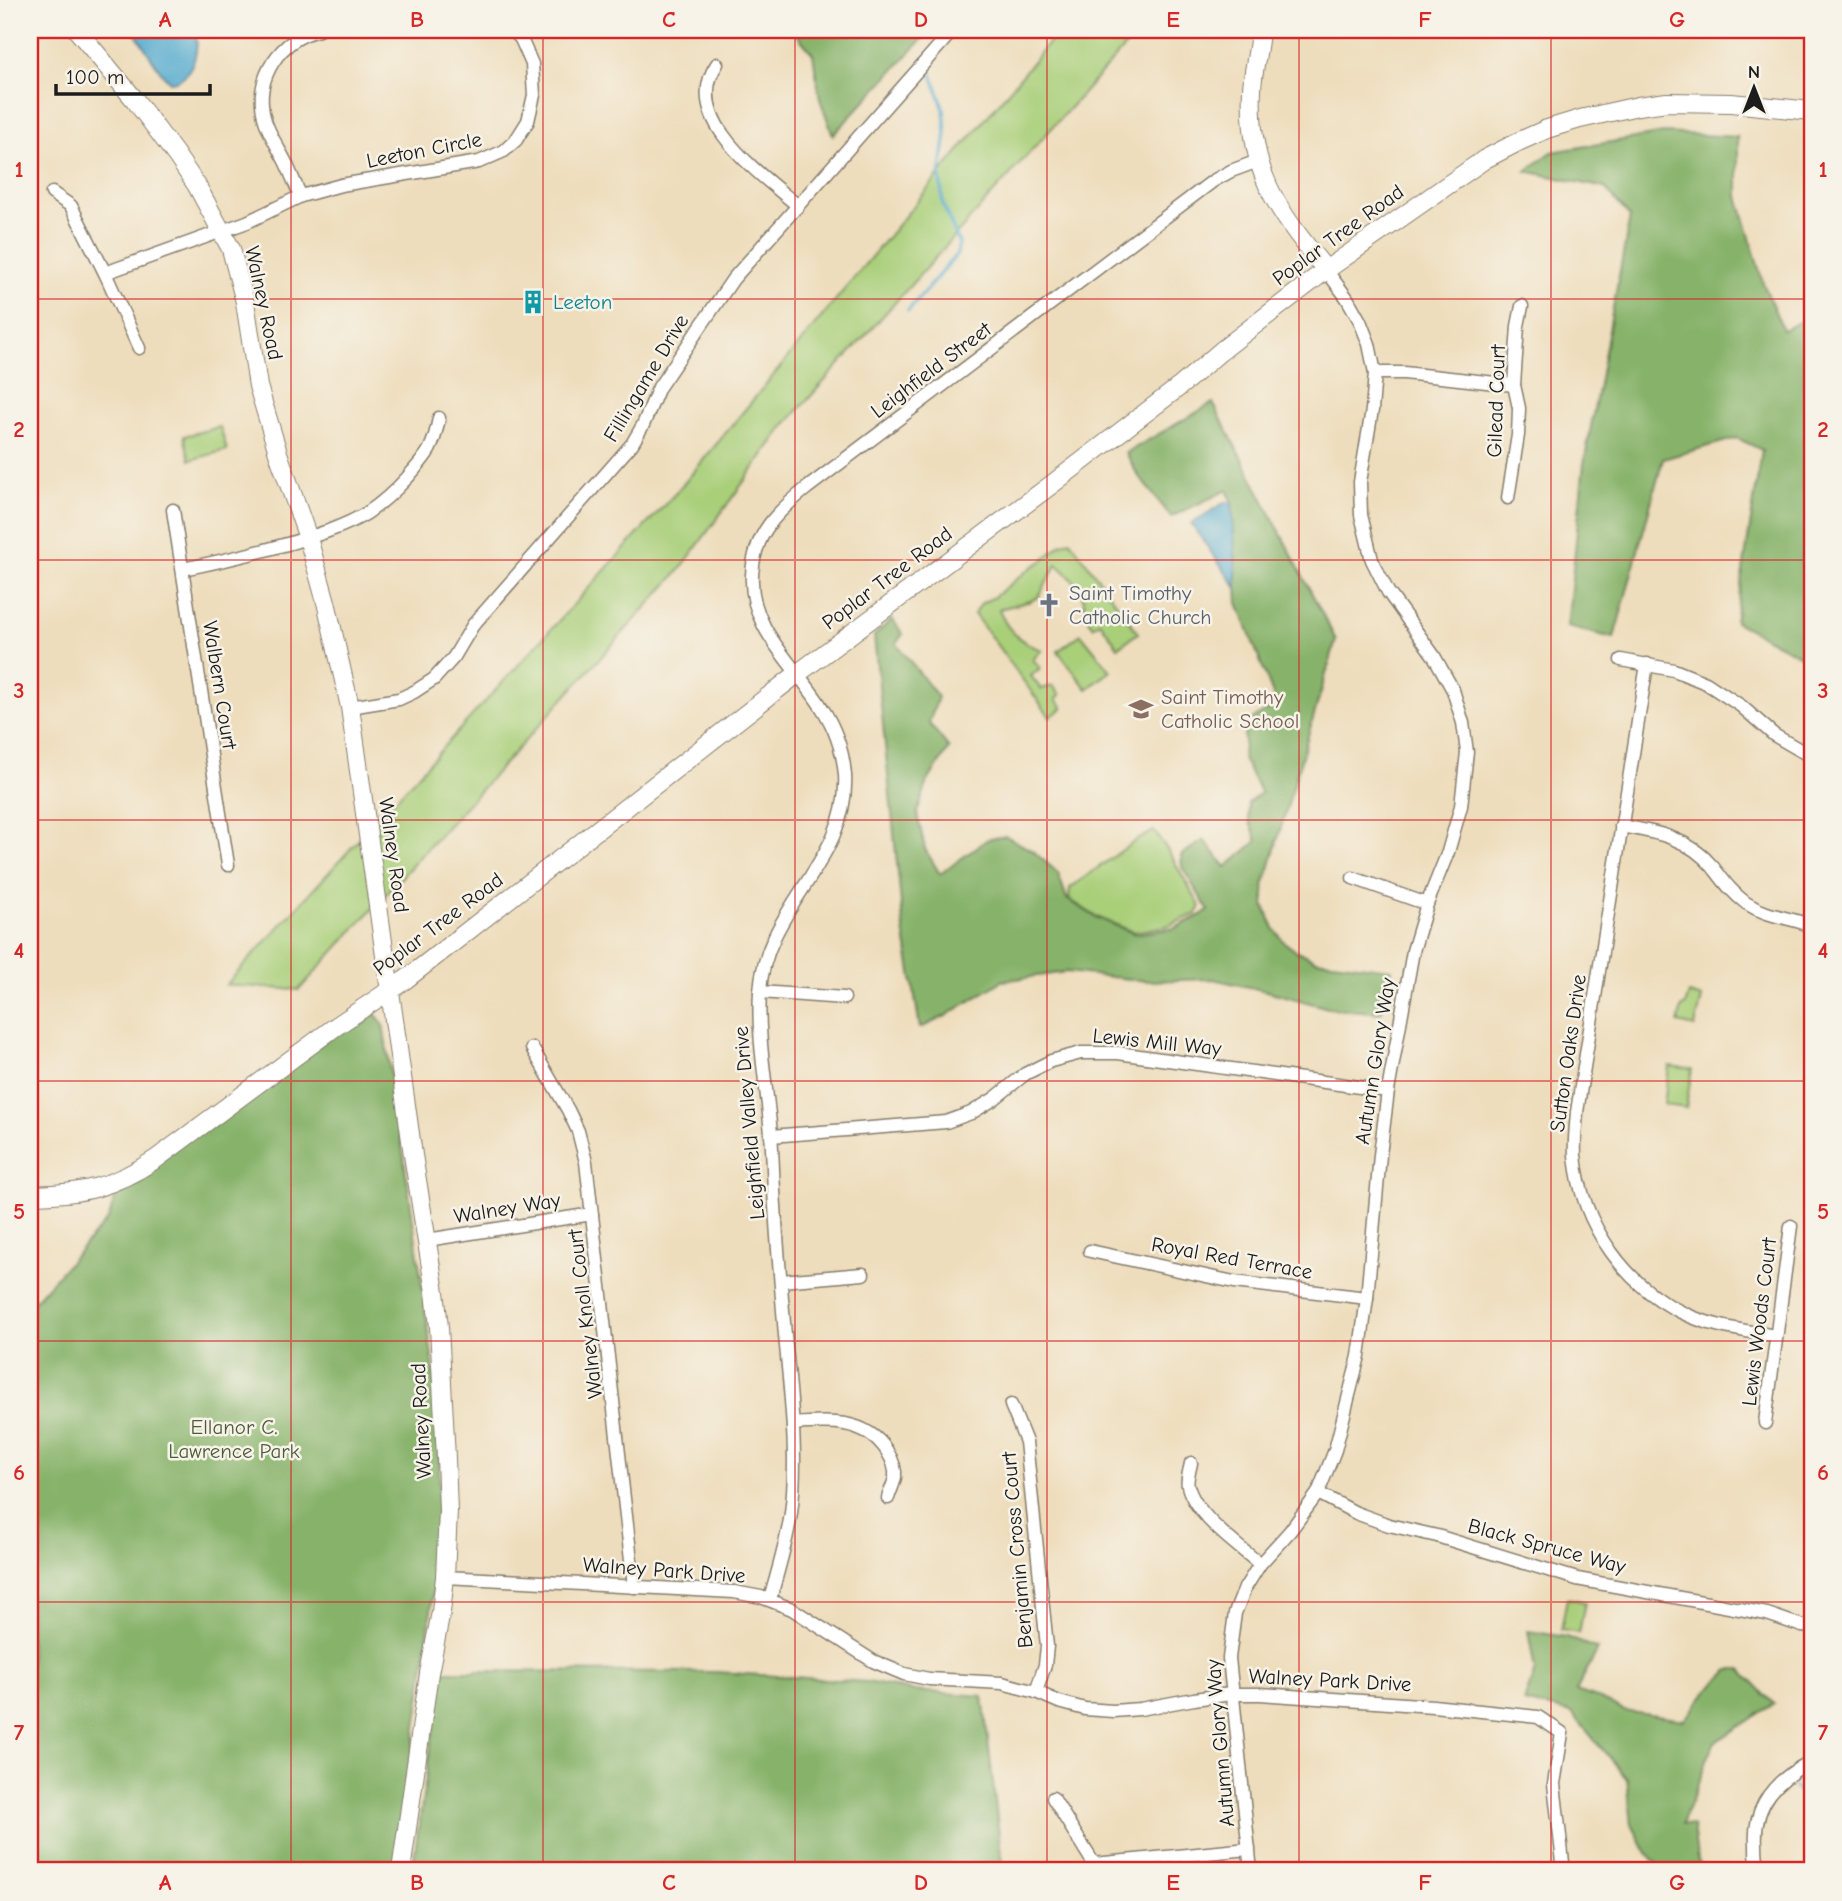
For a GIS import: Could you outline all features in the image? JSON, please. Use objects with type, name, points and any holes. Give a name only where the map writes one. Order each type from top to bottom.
[{"type":"main road","name":"Walney Road","points":[[77,30],[176,155],[197,186],[231,249],[240,282],[258,386],[308,538],[350,707],[440,1340],[448,1511],[441,1612],[429,1673],[401,1871]]},
{"type":"main road","points":[[1260,30],[1251,104],[1253,138],[1258,161],[1279,208],[1326,270]]},
{"type":"main road","name":"Poplar Tree Road","points":[[30,1195],[88,1191],[104,1187],[136,1172],[196,1131],[335,1027],[390,990],[797,674],[1179,387],[1326,270],[1485,159],[1547,130],[1611,112],[1667,102],[1731,103],[1812,111]]},
{"type":"street","points":[[301,196],[268,129],[262,94],[267,72],[279,53],[296,38],[319,30]]},
{"type":"street","name":"Leeton Circle","points":[[105,273],[247,222],[301,196],[341,185],[479,162],[493,157],[516,140],[528,121],[534,95],[532,64],[521,39],[513,30]]},
{"type":"street","name":"Fillingame Drive","points":[[350,707],[399,699],[425,685],[444,669],[473,625],[632,444],[659,387],[733,279],[953,30]]},
{"type":"street","points":[[717,64],[711,72],[707,94],[722,133],[735,150],[798,206]]},
{"type":"street","name":"Leighfield Street","points":[[797,674],[766,632],[756,607],[752,587],[752,567],[757,548],[765,529],[781,508],[1213,181],[1258,161]]},
{"type":"street","points":[[52,193],[71,206],[139,348]]},
{"type":"street","name":"Autumn Glory Way","points":[[1251,1871],[1231,1694],[1229,1658],[1235,1613],[1245,1588],[1261,1564],[1318,1493],[1335,1450],[1359,1356],[1388,1091],[1413,951],[1427,904],[1448,852],[1461,806],[1466,752],[1463,723],[1452,690],[1434,656],[1388,592],[1372,560],[1361,515],[1360,482],[1375,373],[1369,344],[1360,321],[1326,270]]},
{"type":"street","name":"Gilead Court","points":[[1508,498],[1518,435],[1518,408],[1514,385],[1522,306]]},
{"type":"street","points":[[1375,373],[1404,373],[1514,385]]},
{"type":"street","points":[[183,569],[238,558],[308,538],[330,531],[364,514],[393,493],[430,450],[435,440],[439,418]]},
{"type":"street","name":"Walbern Court","points":[[173,510],[228,865]]},
{"type":"street","points":[[1621,660],[1674,670],[1706,682],[1741,706],[1774,735],[1812,757]]},
{"type":"street","name":"Sutton Oaks Drive","points":[[1647,664],[1577,1112],[1575,1156],[1581,1189],[1592,1220],[1608,1249],[1624,1269],[1658,1298],[1706,1322],[1776,1336]]},
{"type":"street","name":"Leighfield Valley Drive","points":[[770,1599],[785,1547],[794,1471],[793,1424],[760,992],[765,960],[772,940],[792,902],[832,842],[844,802],[845,776],[835,731],[823,708],[797,674]]},
{"type":"street","points":[[1621,827],[1661,833],[1683,842],[1703,857],[1728,888],[1747,903],[1772,915],[1812,926]]},
{"type":"street","points":[[1353,878],[1427,904]]},
{"type":"street","points":[[760,992],[844,998]]},
{"type":"street","name":"Walney Knoll Court","points":[[532,1048],[578,1131],[586,1163],[634,1587]]},
{"type":"street","name":"Lewis Mill Way","points":[[771,1136],[946,1122],[971,1113],[994,1099],[1025,1074],[1051,1061],[1081,1053],[1118,1053],[1388,1091]]},
{"type":"street","name":"Walney Way","points":[[427,1240],[593,1214]]},
{"type":"street","name":"Lewis Woods Court","points":[[1765,1423],[1791,1226]]},
{"type":"street","name":"Royal Red Terrace","points":[[1090,1251],[1234,1282],[1367,1298]]},
{"type":"street","points":[[781,1281],[863,1274]]},
{"type":"street","name":"Benjamin Cross Court","points":[[1011,1405],[1027,1442],[1047,1646],[1045,1665],[1036,1692]]},
{"type":"street","points":[[793,1424],[839,1422],[870,1434],[886,1450],[894,1466],[895,1476],[888,1498]]},
{"type":"street","points":[[1191,1463],[1187,1484],[1194,1500],[1219,1531],[1261,1564]]},
{"type":"street","name":"Black Spruce Way","points":[[1318,1493],[1356,1513],[1389,1525],[1437,1536],[1577,1579],[1767,1614],[1812,1628]]},
{"type":"street","name":"Walney Park Drive","points":[[445,1577],[734,1592],[770,1599],[792,1609],[873,1661],[904,1674],[929,1679],[1002,1683],[1084,1709],[1140,1709],[1231,1694],[1407,1704],[1538,1717],[1562,1733],[1554,1784],[1564,1871]]},
{"type":"street","points":[[1760,1871],[1757,1866],[1755,1836],[1759,1811],[1775,1786],[1812,1761]]},
{"type":"street","points":[[1053,1798],[1092,1868],[1249,1849]]},
{"type":"green space","points":[[793,30],[931,30],[833,135],[820,99],[813,54]]},
{"type":"green space","points":[[1059,30],[1140,30],[785,425],[679,571],[299,990],[226,985],[681,487]]},
{"type":"green space","points":[[1664,133],[1738,137],[1738,196],[1763,283],[1783,330],[1809,317],[1812,330],[1812,605],[1805,658],[1735,622],[1762,450],[1737,438],[1663,459],[1614,638],[1567,627],[1584,464],[1630,217],[1605,188],[1526,171],[1552,152]]},
{"type":"green space","points":[[1213,403],[1336,640],[1264,886],[1264,906],[1274,928],[1284,942],[1296,951],[1316,960],[1392,969],[1381,1013],[1328,1008],[1213,979],[1147,981],[1066,972],[1002,981],[944,1017],[920,1028],[903,923],[874,636],[892,619],[903,634],[896,643],[938,697],[929,723],[949,748],[928,781],[917,813],[925,849],[940,874],[988,839],[1006,836],[1033,851],[1058,873],[1067,899],[1096,917],[1135,934],[1175,928],[1209,911],[1182,867],[1181,855],[1204,840],[1226,867],[1257,841],[1249,819],[1248,803],[1261,793],[1243,759],[1245,723],[1277,705],[1238,603],[1232,502],[1227,490],[1171,517],[1137,474],[1126,453]]},
{"type":"green space","points":[[220,427],[227,450],[190,460],[184,436]]},
{"type":"green space","points":[[1070,540],[1138,633],[1118,647],[1100,622],[1093,627],[1087,618],[1080,591],[1057,564],[1039,596],[1031,601],[999,609],[1015,635],[1042,650],[1033,659],[1040,668],[1031,676],[1041,689],[1053,686],[1060,695],[1056,699],[1063,708],[1050,717],[974,614],[982,603],[994,597]]},
{"type":"green space","points":[[1081,634],[1111,671],[1087,689],[1058,651]]},
{"type":"green space","points":[[1154,831],[1200,906],[1196,914],[1167,926],[1134,932],[1097,917],[1069,899],[1070,888],[1135,841]]},
{"type":"green space","points":[[1689,994],[1702,998],[1695,1027],[1678,1023]]},
{"type":"green space","name":"Ellanor C. Lawrence Park","points":[[372,1013],[383,1024],[405,1166],[436,1386],[439,1457],[438,1516],[428,1635],[395,1871],[30,1871],[30,1306],[109,1218],[122,1183],[360,1016]]},
{"type":"green space","points":[[1669,1066],[1692,1069],[1686,1108],[1664,1105]]},
{"type":"green space","points":[[1567,1598],[1585,1602],[1579,1633],[1561,1630]]},
{"type":"green space","points":[[1528,1631],[1566,1637],[1598,1649],[1576,1691],[1624,1711],[1684,1720],[1708,1690],[1729,1670],[1742,1670],[1774,1704],[1714,1743],[1682,1824],[1693,1826],[1697,1858],[1703,1871],[1668,1871],[1658,1866],[1647,1853],[1632,1825],[1627,1779],[1572,1713],[1524,1702],[1535,1670]]},
{"type":"green space","points":[[442,1671],[716,1672],[867,1682],[915,1691],[983,1696],[1003,1871],[412,1871]]},
{"type":"water","points":[[137,30],[194,30],[196,54],[184,76],[170,82],[155,65],[135,33]]},
{"type":"water","points":[[1225,502],[1232,502],[1237,588],[1191,524]]},
{"type":"waterway","points":[[908,311],[957,254],[959,243],[943,205],[940,176],[946,133],[944,110],[932,74]]},
{"type":"waterway","points":[[1795,1788],[1812,1811]]},
{"type":"place","name":"Leeton","points":[[533,302]]},
{"type":"place","name":"Saint Timothy Catholic Church","points":[[1049,605]]},
{"type":"place","name":"Saint Timothy Catholic School","points":[[1141,709]]}]
